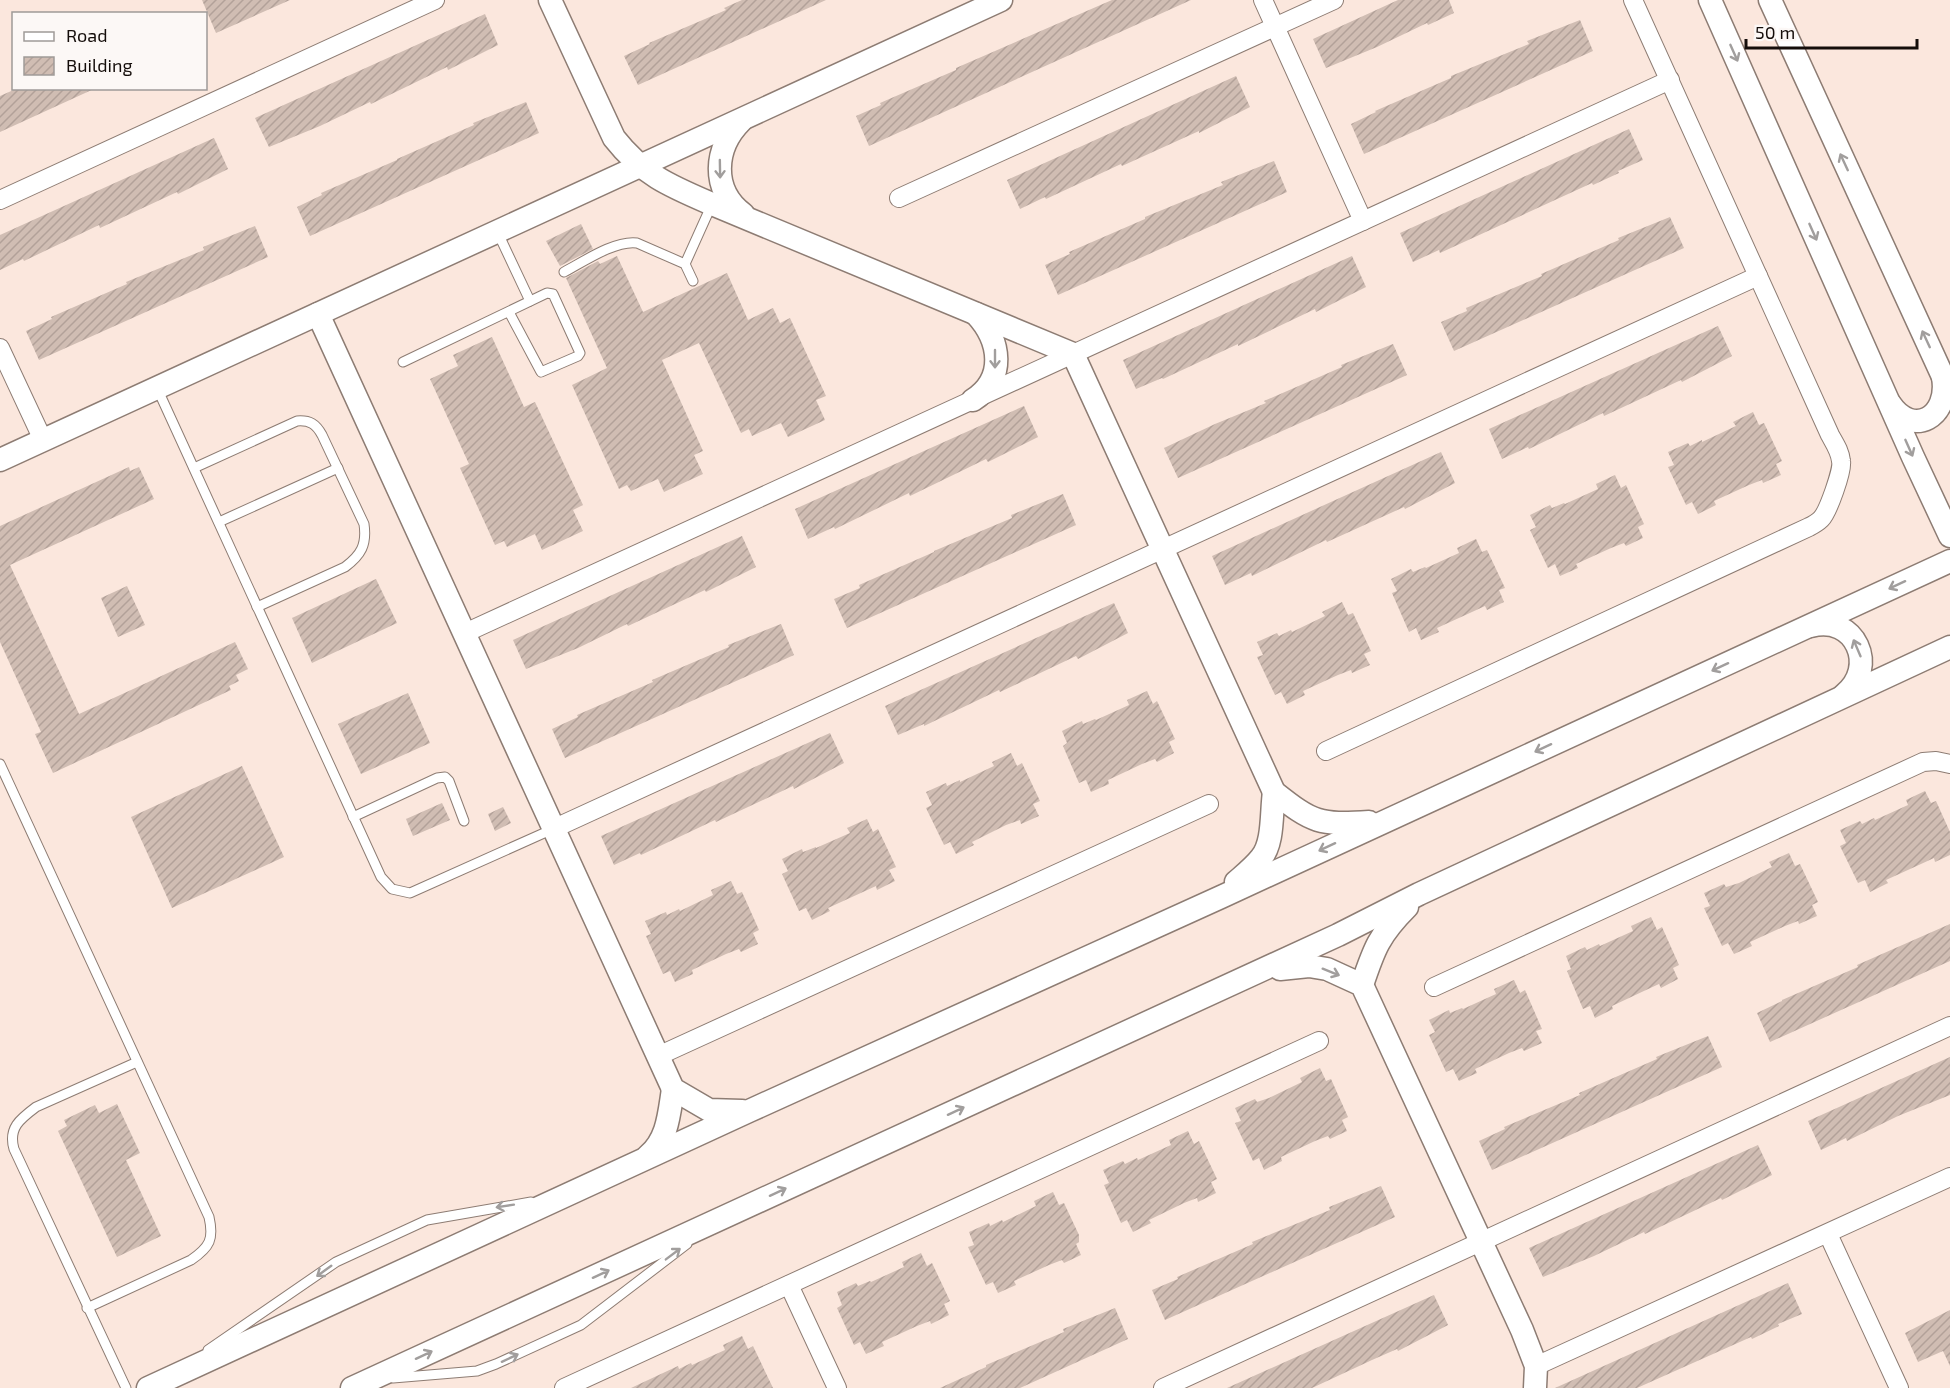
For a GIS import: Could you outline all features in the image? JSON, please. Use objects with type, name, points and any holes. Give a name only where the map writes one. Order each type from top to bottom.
[{"type":"street","points":[[0,200],[435,0]]},
{"type":"street","points":[[550,0],[614,138],[639,166],[656,179],[1073,354],[1274,792],[1311,819],[1333,824],[1385,820]]},
{"type":"street","points":[[0,460],[1000,0]]},
{"type":"street","points":[[1263,0],[1363,221]]},
{"type":"street","points":[[899,198],[1334,0]]},
{"type":"street","points":[[1326,751],[1809,527],[1821,519],[1828,507],[1842,463],[1838,449],[1633,0]]},
{"type":"street","points":[[1710,0],[1950,536]]},
{"type":"street","points":[[1770,0],[1947,385],[1946,398],[1937,414],[1929,419],[1911,421],[1902,418],[1889,402]]},
{"type":"street","points":[[465,633],[1670,80]]},
{"type":"street","points":[[744,118],[730,132],[721,150],[718,170],[723,190],[734,207],[750,220]]},
{"type":"street","points":[[555,828],[1758,276]]},
{"type":"street","points":[[318,314],[673,1089],[667,1127],[657,1148],[644,1159]]},
{"type":"street","points":[[973,400],[991,383],[997,362],[992,337],[986,325],[976,315]]},
{"type":"street","points":[[0,348],[43,440]]},
{"type":"street","points":[[155,1385],[1950,561]]},
{"type":"street","points":[[1806,627],[1820,623],[1834,625],[1846,631],[1855,640],[1862,666],[1858,679],[1841,698]]},
{"type":"street","points":[[361,1384],[1338,935],[1419,894],[1950,647]]},
{"type":"street","points":[[1434,987],[1923,762],[1936,761],[1950,764]]},
{"type":"street","points":[[1221,897],[1263,857],[1271,838],[1274,792]]},
{"type":"street","points":[[658,1056],[1209,804]]},
{"type":"street","points":[[1362,985],[1374,948],[1388,926],[1419,894]]},
{"type":"street","points":[[1257,972],[1309,966],[1326,969],[1362,985],[1482,1242],[1536,1377],[1950,1177]]},
{"type":"street","points":[[1163,1388],[1950,1026]]},
{"type":"street","points":[[564,1388],[1319,1041]]},
{"type":"street","points":[[673,1089],[709,1110],[749,1111]]},
{"type":"street","points":[[1828,1234],[1899,1388]]},
{"type":"street","points":[[789,1285],[837,1388]]},
{"type":"lane","points":[[685,264],[712,204]]},
{"type":"lane","points":[[497,231],[530,301]]},
{"type":"lane","points":[[564,272],[618,245],[629,242],[637,243],[685,264],[693,281]]},
{"type":"lane","points":[[403,362],[547,293],[553,294],[579,350],[578,356],[544,373],[541,372],[509,312]]},
{"type":"lane","points":[[158,388],[381,877],[392,889],[410,893],[555,828]]},
{"type":"lane","points":[[194,468],[297,421],[307,420],[317,426],[364,524],[366,536],[364,547],[345,567],[257,607]]},
{"type":"lane","points":[[219,522],[338,468]]},
{"type":"lane","points":[[0,764],[209,1216],[212,1228],[210,1241],[204,1251],[191,1260],[87,1308]]},
{"type":"lane","points":[[353,817],[437,778],[445,777],[464,821]]},
{"type":"lane","points":[[126,1388],[11,1140],[13,1130],[23,1117],[36,1107],[137,1062]]},
{"type":"lane","points":[[155,1385],[336,1262],[428,1220],[563,1197]]},
{"type":"lane","points":[[361,1384],[477,1371],[496,1364],[580,1324],[720,1218]]},
{"type":"building","points":[[202,0],[290,0],[216,33]]},
{"type":"building","points":[[742,0],[826,0],[638,85],[624,56],[726,10],[724,8]]},
{"type":"building","points":[[1112,0],[1191,0],[869,146],[856,116],[956,70],[956,68]]},
{"type":"building","points":[[1398,0],[1449,0],[1454,13],[1326,68],[1313,39]]},
{"type":"building","points":[[485,14],[498,45],[448,70],[447,67],[371,104],[370,102],[269,147],[255,118]]},
{"type":"building","points":[[1580,20],[1593,51],[1364,154],[1351,124],[1451,78],[1451,76],[1529,44],[1527,41]]},
{"type":"building","points":[[1236,76],[1250,107],[1199,133],[1199,131],[1020,209],[1007,180]]},
{"type":"building","points":[[14,90],[92,90],[0,132],[0,96]]},
{"type":"building","points":[[526,102],[539,133],[310,236],[297,207],[322,195],[321,193],[474,125],[473,123]]},
{"type":"building","points":[[1629,129],[1643,160],[1593,185],[1592,183],[1440,253],[1439,250],[1413,262],[1400,233]]},
{"type":"building","points":[[214,138],[228,169],[178,194],[177,192],[100,228],[99,225],[0,270],[0,235]]},
{"type":"building","points":[[1274,161],[1287,192],[1058,295],[1045,265],[1145,219],[1145,217],[1223,185],[1221,182]]},
{"type":"building","points":[[1670,217],[1684,248],[1454,351],[1441,322],[1467,311],[1466,308],[1619,240],[1618,238]]},
{"type":"building","points":[[581,224],[593,249],[560,266],[546,241]]},
{"type":"building","points":[[255,226],[268,257],[39,360],[26,331],[52,319],[51,317],[127,284],[126,282]]},
{"type":"building","points":[[617,256],[643,312],[727,273],[748,320],[773,308],[780,323],[790,318],[826,396],[816,400],[825,420],[788,437],[781,423],[752,436],[749,429],[741,433],[699,343],[662,360],[703,451],[694,455],[703,474],[664,492],[658,479],[631,491],[627,485],[619,489],[572,385],[607,368],[566,278],[598,261],[600,264]]},
{"type":"building","points":[[1352,256],[1366,287],[1316,312],[1315,309],[1238,346],[1238,344],[1136,389],[1123,360]]},
{"type":"building","points":[[1718,326],[1732,356],[1682,382],[1681,380],[1604,416],[1603,413],[1529,449],[1528,447],[1502,459],[1489,429]]},
{"type":"building","points":[[492,337],[524,407],[535,402],[583,505],[573,510],[583,531],[542,550],[535,534],[507,547],[504,541],[495,545],[460,468],[469,464],[430,379],[458,366],[453,355]]},
{"type":"building","points":[[1393,344],[1407,375],[1178,478],[1164,448],[1266,403],[1264,401],[1342,367],[1341,365]]},
{"type":"building","points":[[1024,406],[1038,437],[988,462],[986,459],[910,496],[909,493],[835,529],[834,527],[808,539],[795,509]]},
{"type":"building","points":[[1753,412],[1759,425],[1764,423],[1782,461],[1776,464],[1781,475],[1763,483],[1762,480],[1749,485],[1714,501],[1716,505],[1698,514],[1692,502],[1686,505],[1668,467],[1674,465],[1668,452],[1688,443],[1690,446],[1702,440],[1702,442],[1736,426],[1733,422]]},
{"type":"building","points":[[1441,452],[1455,483],[1405,509],[1404,507],[1327,542],[1326,540],[1252,576],[1251,573],[1225,585],[1212,556]]},
{"type":"building","points":[[129,467],[130,471],[139,467],[154,499],[10,565],[79,714],[235,642],[248,669],[236,675],[239,681],[229,686],[231,690],[53,773],[35,734],[41,732],[0,642],[0,526]]},
{"type":"building","points":[[1615,475],[1621,488],[1626,485],[1644,524],[1638,527],[1643,538],[1626,546],[1624,543],[1611,548],[1576,564],[1578,568],[1560,576],[1555,564],[1548,568],[1530,530],[1536,527],[1530,515],[1550,505],[1552,508],[1565,504],[1598,489],[1596,484]]},
{"type":"building","points":[[1063,494],[1076,525],[847,628],[834,599],[860,588],[859,585],[1012,518],[1011,515]]},
{"type":"building","points":[[742,536],[756,567],[706,592],[705,590],[628,626],[627,624],[578,648],[526,669],[513,640]]},
{"type":"building","points":[[1476,539],[1482,552],[1487,550],[1505,588],[1499,590],[1504,602],[1487,610],[1485,606],[1437,628],[1439,632],[1421,640],[1416,628],[1409,632],[1392,593],[1397,591],[1391,579],[1411,569],[1413,572],[1426,568],[1459,553],[1457,548]]},
{"type":"building","points":[[376,579],[397,623],[312,663],[292,618]]},
{"type":"building","points":[[127,586],[145,625],[118,637],[101,598]]},
{"type":"building","points":[[1342,602],[1348,615],[1353,613],[1371,651],[1364,654],[1370,665],[1352,673],[1351,670],[1338,675],[1303,691],[1305,695],[1287,704],[1281,692],[1275,695],[1257,657],[1263,655],[1257,642],[1277,633],[1279,636],[1291,630],[1292,632],[1325,616],[1322,612]]},
{"type":"building","points":[[1114,603],[1128,633],[1078,659],[1076,656],[924,726],[924,724],[898,735],[885,706]]},
{"type":"building","points":[[781,624],[794,655],[565,758],[552,729],[578,717],[577,715],[653,682],[652,680],[729,647],[728,645]]},
{"type":"building","points":[[1147,691],[1153,704],[1157,701],[1175,739],[1169,742],[1174,753],[1157,762],[1155,759],[1142,764],[1108,780],[1109,784],[1091,792],[1086,780],[1079,783],[1063,746],[1067,743],[1062,731],[1082,721],[1083,724],[1096,720],[1129,705],[1127,700]]},
{"type":"building","points":[[408,693],[430,743],[361,774],[338,724]]},
{"type":"building","points":[[830,733],[844,763],[794,789],[793,786],[716,822],[715,820],[641,855],[640,853],[614,865],[601,836]]},
{"type":"building","points":[[1011,753],[1017,766],[1022,763],[1040,801],[1033,804],[1039,816],[1021,824],[1020,820],[1006,825],[972,842],[974,845],[956,854],[950,842],[944,845],[926,808],[932,805],[926,792],[946,783],[947,786],[960,780],[960,782],[994,766],[992,762]]},
{"type":"building","points":[[242,766],[284,857],[172,908],[131,817]]},
{"type":"building","points":[[1925,791],[1931,803],[1936,801],[1950,832],[1950,855],[1935,862],[1934,858],[1886,880],[1888,883],[1870,892],[1865,880],[1858,883],[1840,846],[1846,843],[1840,830],[1860,821],[1862,824],[1874,818],[1875,820],[1908,805],[1906,800]]},
{"type":"building","points":[[442,803],[450,820],[413,836],[406,819]]},
{"type":"building","points":[[503,807],[511,823],[495,831],[488,814]]},
{"type":"building","points":[[867,819],[873,832],[878,829],[896,867],[889,870],[895,881],[877,890],[876,886],[828,908],[830,911],[812,920],[806,908],[799,911],[782,874],[788,871],[782,859],[802,849],[803,852],[816,848],[850,833],[847,828]]},
{"type":"building","points":[[1789,853],[1795,866],[1800,864],[1818,902],[1812,905],[1817,916],[1799,924],[1798,921],[1785,926],[1750,942],[1752,946],[1734,954],[1728,943],[1722,946],[1704,908],[1710,906],[1704,893],[1724,884],[1726,887],[1739,883],[1772,867],[1769,862]]},
{"type":"building","points":[[731,881],[737,894],[742,892],[759,930],[753,933],[758,944],[741,952],[739,949],[726,954],[692,970],[693,974],[675,982],[670,971],[663,974],[646,936],[651,934],[645,921],[666,912],[667,915],[679,909],[680,911],[713,895],[711,890]]},
{"type":"building","points":[[1651,917],[1657,930],[1662,927],[1679,965],[1673,968],[1678,979],[1661,988],[1659,984],[1646,990],[1612,1006],[1613,1009],[1595,1018],[1590,1006],[1583,1009],[1567,971],[1571,969],[1566,956],[1585,947],[1587,950],[1599,944],[1600,946],[1633,931],[1631,926]]},
{"type":"building","points":[[1950,924],[1950,961],[1770,1042],[1757,1013]]},
{"type":"building","points":[[1514,980],[1520,993],[1525,990],[1542,1029],[1536,1031],[1542,1043],[1524,1051],[1522,1048],[1509,1053],[1475,1069],[1477,1073],[1459,1081],[1453,1069],[1446,1072],[1429,1035],[1435,1032],[1429,1020],[1449,1010],[1450,1013],[1463,1009],[1496,994],[1494,989]]},
{"type":"building","points":[[1708,1036],[1722,1067],[1492,1170],[1479,1141],[1505,1129],[1504,1127],[1657,1059],[1656,1057]]},
{"type":"building","points":[[1950,1057],[1950,1095],[1898,1116],[1847,1141],[1846,1138],[1821,1150],[1808,1121]]},
{"type":"building","points":[[1320,1068],[1326,1081],[1331,1079],[1348,1117],[1342,1120],[1347,1131],[1330,1139],[1328,1136],[1315,1141],[1281,1157],[1282,1161],[1264,1170],[1259,1158],[1253,1161],[1235,1123],[1241,1121],[1235,1108],[1255,1099],[1257,1102],[1269,1098],[1302,1082],[1300,1078]]},
{"type":"building","points":[[117,1104],[140,1153],[126,1160],[161,1236],[117,1257],[58,1131],[67,1126],[64,1120],[95,1105],[99,1113]]},
{"type":"building","points":[[1188,1131],[1194,1144],[1199,1141],[1217,1179],[1211,1182],[1216,1193],[1198,1202],[1197,1198],[1184,1203],[1149,1220],[1151,1223],[1133,1232],[1127,1220],[1121,1223],[1104,1185],[1109,1183],[1103,1170],[1123,1161],[1125,1164],[1137,1158],[1138,1160],[1171,1145],[1169,1140]]},
{"type":"building","points":[[1758,1145],[1772,1175],[1722,1200],[1721,1198],[1645,1234],[1644,1232],[1543,1277],[1529,1248]]},
{"type":"building","points":[[1381,1186],[1395,1217],[1165,1320],[1152,1290],[1253,1244],[1252,1242],[1330,1210],[1329,1207]]},
{"type":"building","points":[[1053,1192],[1059,1205],[1064,1203],[1079,1235],[1079,1242],[1076,1244],[1081,1255],[1064,1263],[1062,1260],[1049,1265],[1014,1281],[1016,1285],[998,1293],[993,1282],[986,1285],[968,1247],[974,1245],[969,1232],[989,1223],[990,1226],[1002,1220],[1003,1222],[1036,1206],[1034,1201]]},
{"type":"building","points":[[921,1253],[927,1266],[932,1263],[950,1301],[944,1304],[949,1315],[882,1342],[884,1346],[866,1354],[860,1342],[854,1345],[837,1308],[842,1305],[837,1292],[856,1283],[858,1286],[871,1282],[904,1267],[902,1262]]},
{"type":"building","points":[[1788,1283],[1802,1314],[1752,1339],[1751,1337],[1637,1388],[1555,1388]]},
{"type":"building","points":[[1434,1295],[1448,1325],[1398,1351],[1397,1349],[1312,1388],[1227,1388]]},
{"type":"building","points":[[1115,1308],[1128,1339],[1020,1388],[940,1388],[986,1365],[1064,1332],[1063,1329]]},
{"type":"building","points":[[1950,1310],[1950,1366],[1943,1351],[1918,1362],[1905,1333]]},
{"type":"building","points":[[742,1336],[748,1349],[753,1346],[773,1388],[631,1388],[678,1366],[679,1369],[691,1363],[692,1365],[725,1350],[723,1345]]}]
